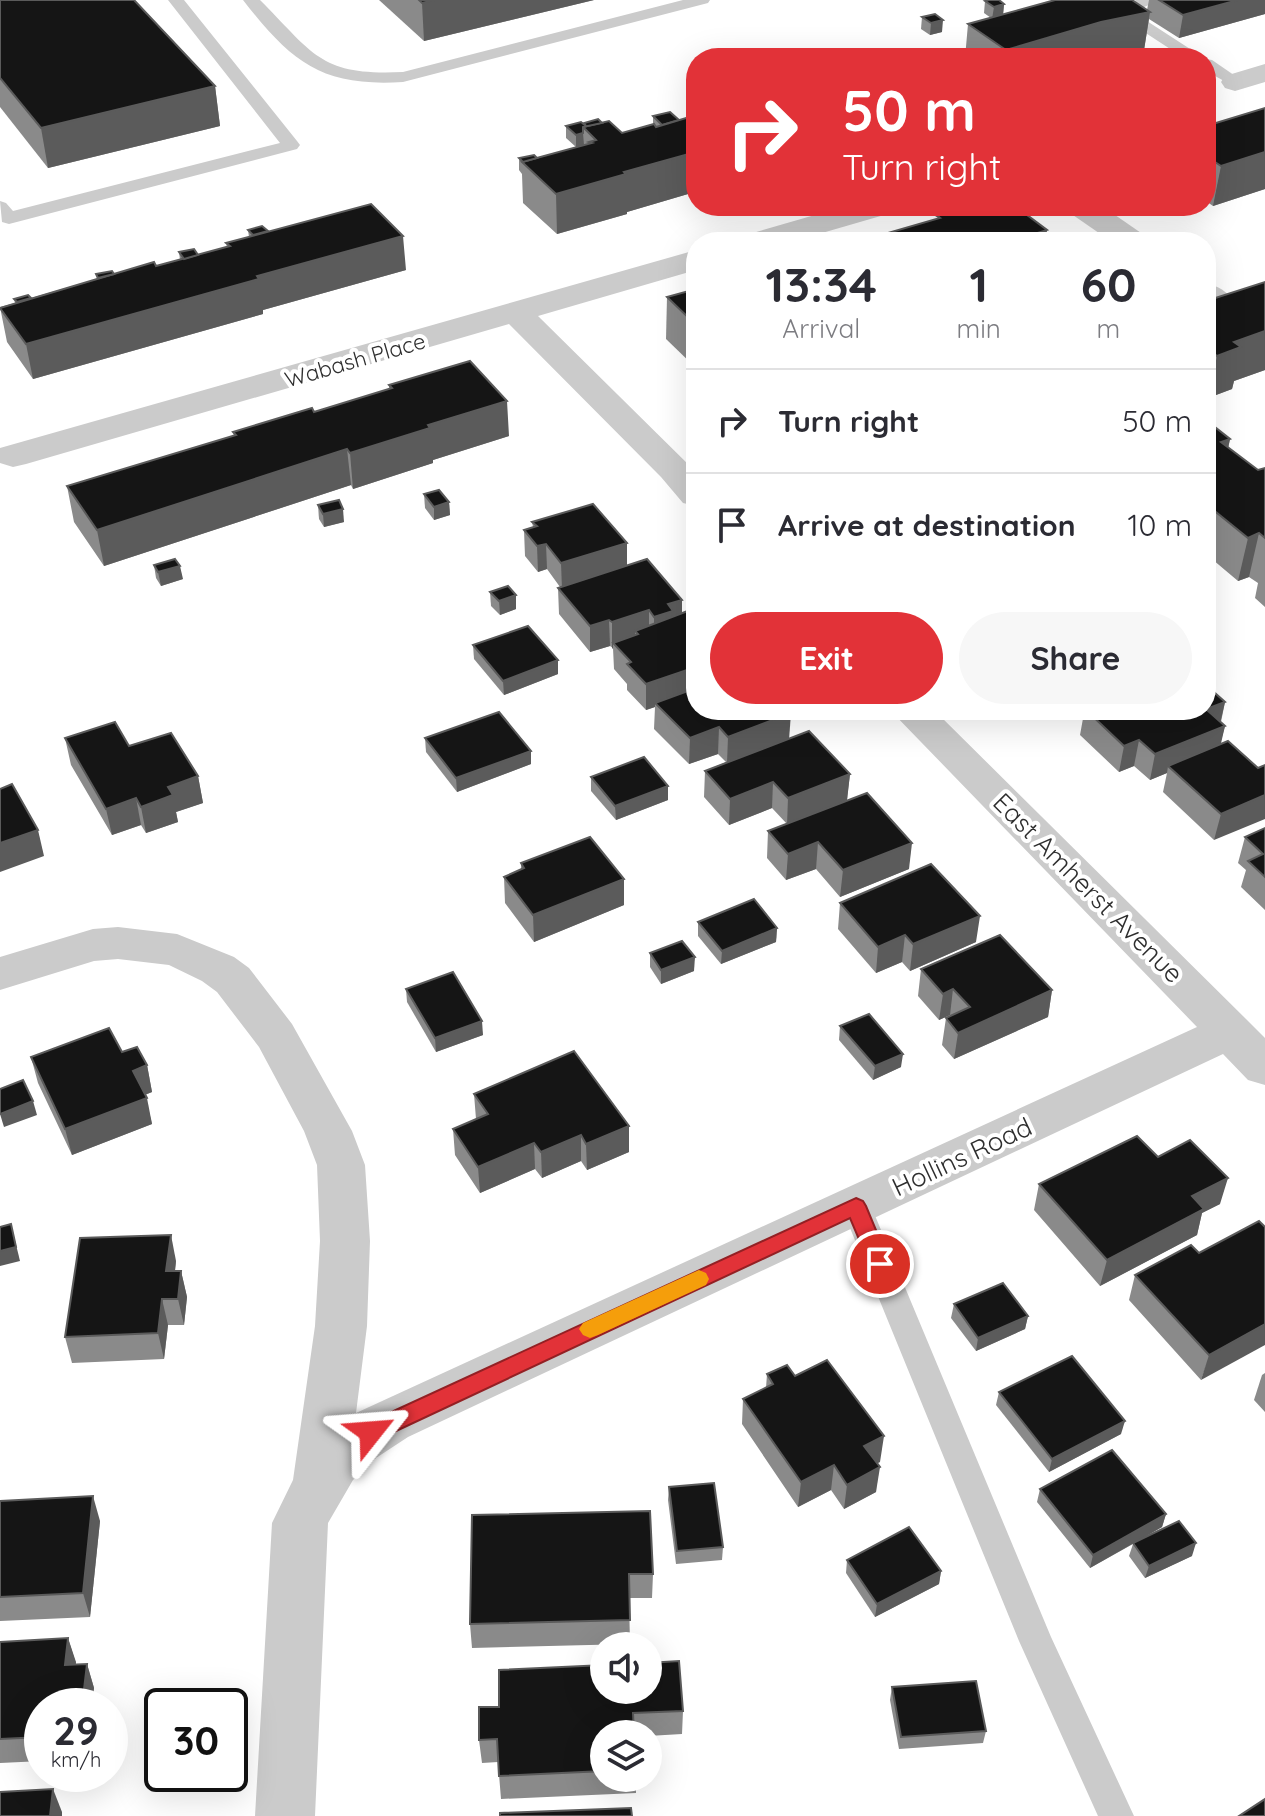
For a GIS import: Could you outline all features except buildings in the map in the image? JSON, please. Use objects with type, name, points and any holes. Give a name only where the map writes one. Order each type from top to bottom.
[{"type":"street","points":[[1235,82],[1265,73]]},
{"type":"street","points":[[791,232],[846,216]]},
{"type":"street","points":[[1095,216],[1119,232]]},
{"type":"street","name":"Wabash Place","points":[[6,458],[686,263]]},
{"type":"street","points":[[516,313],[686,483]]},
{"type":"street","name":"East Amherst Avenue","points":[[920,720],[1265,1067]]},
{"type":"street","points":[[0,974],[93,945],[118,943],[177,950],[218,969],[233,980],[276,1036],[328,1131],[341,1165],[345,1241],[341,1326],[320,1479],[300,1523],[285,1816]]},
{"type":"street","name":"Hollins Road","points":[[320,1479],[352,1443],[389,1421],[1230,1031]]},
{"type":"lane","points":[[0,207],[9,218],[291,145],[176,0]]},
{"type":"lane","points":[[251,0],[315,63],[342,75],[379,78],[403,77],[702,0]]},
{"type":"lane","points":[[1152,0],[1120,11],[1180,48]]},
{"type":"lane","points":[[1216,70],[1235,82]]},
{"type":"lane","points":[[856,1206],[1036,1641],[1116,1816]]},
{"type":"slow traffic","points":[[590,1329],[699,1279]]},
{"type":"route","points":[[371,1432],[856,1206],[880,1264]]}]
